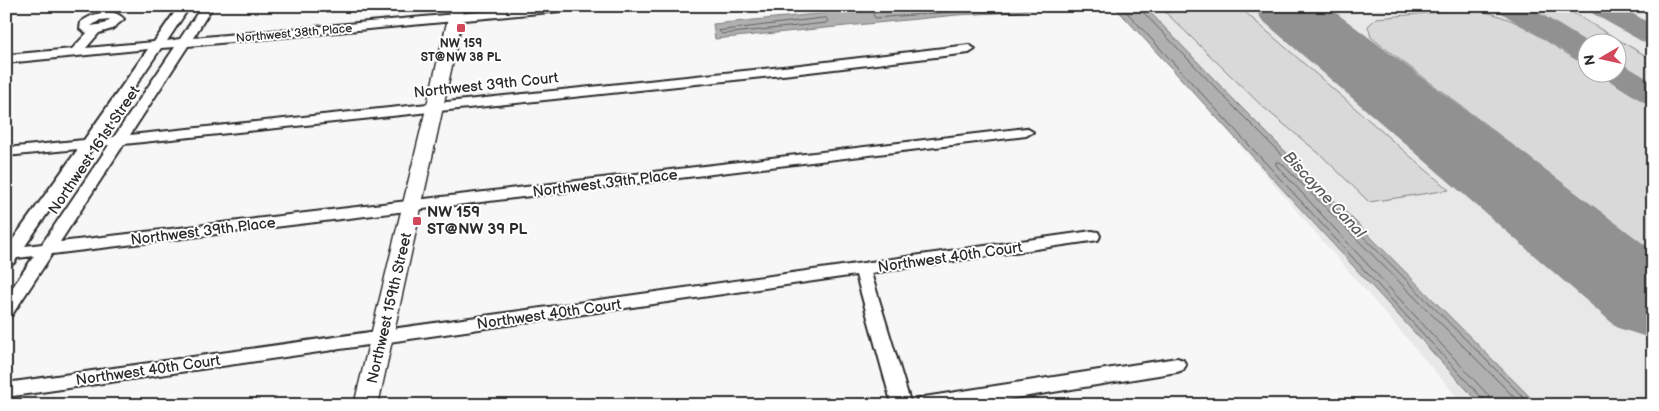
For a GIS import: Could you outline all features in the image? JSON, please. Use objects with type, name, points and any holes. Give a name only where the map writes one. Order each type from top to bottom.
[{"type":"street","name":"Northwest 161st Street","points":[[8,256],[185,6]]},
{"type":"street","name":"Northwest 161st Street","points":[[6,310],[208,6]]},
{"type":"street","name":"Northwest 38th Place","points":[[6,59],[184,43],[457,12],[582,6]]},
{"type":"street","name":"Northwest 159th Street","points":[[366,405],[457,12]]},
{"type":"street","points":[[75,53],[95,30]]},
{"type":"street","name":"Northwest 39th Court","points":[[6,152],[792,70],[969,49]]},
{"type":"street","name":"Northwest 39th Place","points":[[8,256],[47,249],[1026,132]]},
{"type":"street","name":"Northwest 40th Court","points":[[6,390],[1092,236]]},
{"type":"street","points":[[862,269],[902,405]]},
{"type":"street","points":[[924,405],[1177,365]]},
{"type":"shaded area","points":[[1120,6],[1653,6],[1653,405],[1464,405]]},
{"type":"shaded area","points":[[1159,6],[1238,6],[1449,190],[1369,202],[1321,155],[1263,107]]},
{"type":"shaded area","points":[[1526,6],[1561,6],[1605,32],[1576,32],[1576,37]]},
{"type":"shaded area","points":[[1469,9],[1501,16],[1545,38],[1576,58],[1576,82],[1613,82],[1653,107],[1653,252],[1371,37],[1368,26],[1377,18]]},
{"type":"shaded area","points":[[1626,44],[1653,60],[1653,83],[1626,66]]},
{"type":"water","points":[[899,6],[1051,6],[1017,12],[957,15],[715,39],[713,24]]},
{"type":"water","name":"Biscayne Canal","points":[[1114,6],[1144,6],[1237,103],[1538,405],[1481,405]]},
{"type":"taxiway","points":[[1509,6],[1576,48]]},
{"type":"taxiway","points":[[1599,6],[1653,36]]},
{"type":"taxiway","points":[[1626,78],[1653,95]]},
{"type":"runway","points":[[1285,6],[1653,303]]},
{"type":"place","name":"NW 159 ST@NW 38 PL","points":[[461,28]]},
{"type":"place","name":"NW 159 ST@NW 39 PL","points":[[417,221]]}]
